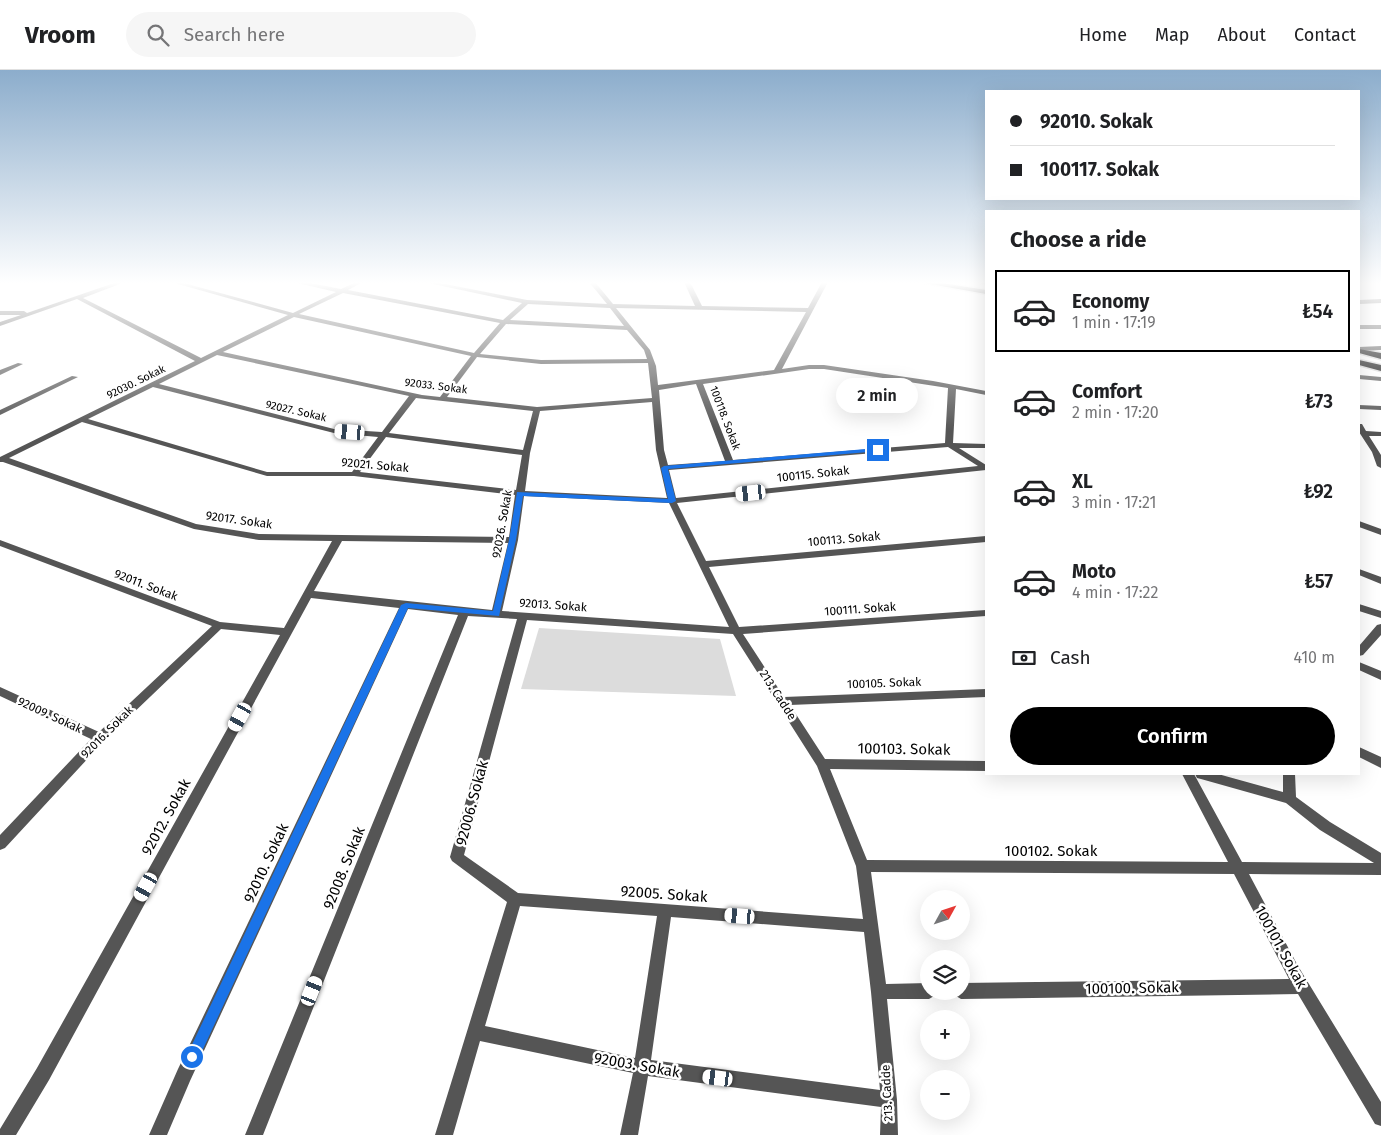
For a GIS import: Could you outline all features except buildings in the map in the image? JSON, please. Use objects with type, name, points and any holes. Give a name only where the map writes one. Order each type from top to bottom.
[{"type":"main road","points":[[1360,350],[1381,356]]},
{"type":"main road","points":[[1360,363],[1381,368]]},
{"type":"street","points":[[145,332],[201,361]]},
{"type":"street","name":"92030. Sokak","points":[[2,459],[260,332]]},
{"type":"street","points":[[370,332],[475,355],[541,362],[651,361]]},
{"type":"street","points":[[443,398],[494,332]]},
{"type":"street","name":"213. Cadde","points":[[632,332],[647,350],[651,361],[660,450],[672,501],[736,631],[822,764],[863,866],[879,992],[889,1100],[890,1135]]},
{"type":"street","points":[[777,371],[798,332]]},
{"type":"street","points":[[1360,350],[1381,348]]},
{"type":"street","name":"92033. Sokak","points":[[217,353],[414,395],[537,409],[655,400]]},
{"type":"street","points":[[0,373],[20,364]]},
{"type":"street","name":"100118. Sokak","points":[[655,388],[809,367],[824,367],[985,393]]},
{"type":"street","points":[[1360,377],[1381,379]]},
{"type":"street","points":[[0,413],[74,378]]},
{"type":"street","name":"100118. Sokak","points":[[698,382],[730,462]]},
{"type":"street","name":"92027. Sokak","points":[[153,385],[334,431],[384,435],[526,453]]},
{"type":"street","points":[[948,445],[952,388]]},
{"type":"street","points":[[354,474],[414,395]]},
{"type":"street","points":[[1360,407],[1381,408]]},
{"type":"street","name":"92026. Sokak","points":[[496,614],[513,540],[526,453],[537,409]]},
{"type":"street","name":"92021. Sokak","points":[[82,420],[267,474],[354,474],[520,493],[672,501]]},
{"type":"street","points":[[1361,429],[1381,434]]},
{"type":"street","points":[[1361,429],[1376,452],[1381,466]]},
{"type":"street","points":[[948,445],[985,467]]},
{"type":"street","points":[[664,468],[948,445],[985,446]]},
{"type":"street","name":"92017. Sokak","points":[[2,459],[194,526],[259,537],[513,540]]},
{"type":"street","name":"100115. Sokak","points":[[672,501],[985,468]]},
{"type":"street","points":[[1360,524],[1381,532]]},
{"type":"street","name":"92012. Sokak","points":[[6,1135],[47,1066],[338,538]]},
{"type":"street","name":"100113. Sokak","points":[[704,564],[985,539]]},
{"type":"street","name":"92011. Sokak","points":[[0,543],[219,626],[287,632]]},
{"type":"street","points":[[1360,572],[1381,581]]},
{"type":"street","name":"92013. Sokak","points":[[308,594],[464,612],[736,631]]},
{"type":"street","name":"92010. Sokak","points":[[158,1135],[192,1057],[406,605]]},
{"type":"street","points":[[1360,607],[1381,616]]},
{"type":"street","name":"92008. Sokak","points":[[254,1135],[464,612]]},
{"type":"street","name":"100111. Sokak","points":[[736,631],[985,613]]},
{"type":"street","name":"92006. Sokak","points":[[515,900],[457,857],[523,616]]},
{"type":"street","name":"92016. Sokak","points":[[0,844],[100,738],[219,626]]},
{"type":"street","points":[[1360,651],[1381,628]]},
{"type":"street","points":[[1360,666],[1381,676]]},
{"type":"street","name":"92009. Sokak","points":[[0,691],[100,738]]},
{"type":"street","name":"100105. Sokak","points":[[783,701],[985,693]]},
{"type":"street","points":[[1360,752],[1381,763]]},
{"type":"street","name":"100103. Sokak","points":[[822,764],[985,766]]},
{"type":"street","name":"100101. Sokak","points":[[1189,775],[1303,986],[1381,1118]]},
{"type":"street","points":[[1205,775],[1290,799],[1325,826],[1381,860]]},
{"type":"street","points":[[1289,775],[1290,799]]},
{"type":"street","name":"100102. Sokak","points":[[863,866],[1381,869]]},
{"type":"street","points":[[444,1135],[515,900]]},
{"type":"street","name":"92005. Sokak","points":[[515,900],[871,926]]},
{"type":"street","points":[[629,1135],[642,1067],[665,911]]},
{"type":"street","name":"100100. Sokak","points":[[970,991],[1303,986]]},
{"type":"street","points":[[879,992],[920,991]]},
{"type":"street","name":"92003. Sokak","points":[[476,1032],[642,1067],[889,1100]]},
{"type":"shaded area","points":[[539,628],[720,639],[736,696],[521,689]]},
{"type":"route","points":[[192,1057],[406,605],[496,614],[513,540],[520,493],[672,501],[664,468],[878,450]]}]
